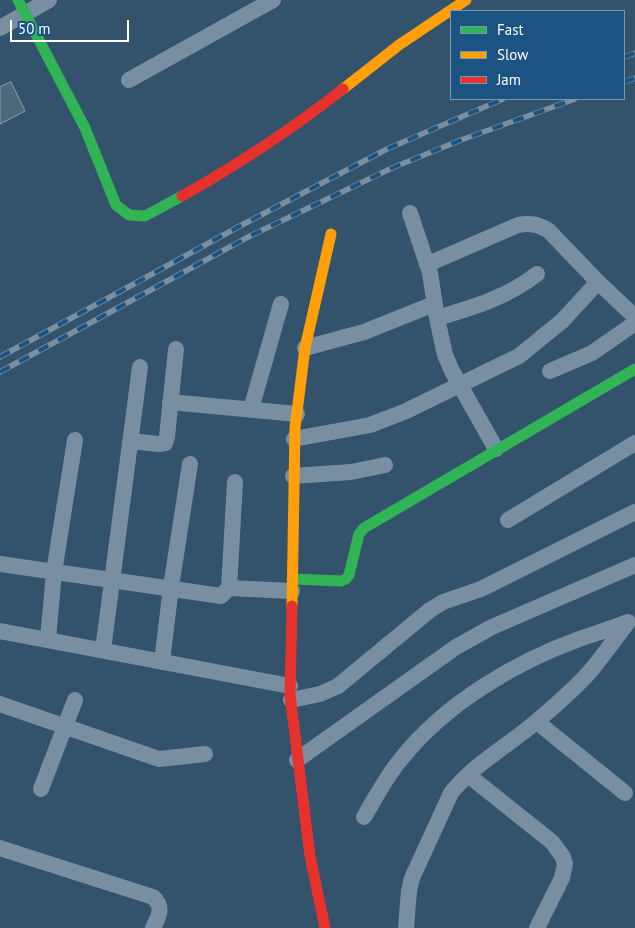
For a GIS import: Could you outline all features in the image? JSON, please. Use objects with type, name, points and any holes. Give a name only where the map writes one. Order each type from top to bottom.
[{"type":"street","points":[[0,28],[22,6],[49,0]]},
{"type":"street","points":[[129,80],[273,0]]},
{"type":"street","points":[[451,10],[466,0]]},
{"type":"street","points":[[22,6],[85,128],[116,205],[121,212],[136,218],[145,216],[216,178],[300,123],[399,45],[450,11]]},
{"type":"street","points":[[410,213],[428,264],[445,356],[496,449]]},
{"type":"street","points":[[428,264],[518,225],[530,223],[539,225],[548,230],[635,317]]},
{"type":"street","points":[[325,928],[310,856],[290,693],[296,414],[304,348],[331,234]]},
{"type":"street","points":[[304,348],[436,311],[482,305],[521,286],[537,274]]},
{"type":"street","points":[[294,439],[370,425],[404,412],[519,356],[562,321],[598,282]]},
{"type":"street","points":[[251,410],[281,304]]},
{"type":"street","points":[[550,371],[592,353],[635,323]]},
{"type":"street","points":[[130,441],[165,443],[176,349]]},
{"type":"street","points":[[103,650],[140,367]]},
{"type":"street","points":[[0,564],[170,587],[220,596],[229,588],[341,581],[349,575],[359,534],[364,528],[635,369]]},
{"type":"street","points":[[170,402],[296,414]]},
{"type":"street","points":[[48,639],[54,572],[74,440]]},
{"type":"street","points":[[508,520],[635,442]]},
{"type":"street","points":[[162,662],[170,587],[190,464]]},
{"type":"street","points":[[294,476],[351,472],[385,465]]},
{"type":"street","points":[[229,588],[235,482]]},
{"type":"street","points":[[0,631],[162,662],[290,693],[320,694],[338,686],[430,610],[443,602],[481,590],[635,512]]},
{"type":"street","points":[[297,760],[456,647],[492,627],[635,565]]},
{"type":"street","points":[[406,928],[412,878],[445,804],[459,784],[484,761],[536,722],[592,669],[632,621]]},
{"type":"street","points":[[364,817],[388,776],[418,739],[484,685],[512,669],[582,638],[632,621]]},
{"type":"street","points":[[41,789],[75,700]]},
{"type":"street","points":[[0,704],[159,758],[205,754]]},
{"type":"street","points":[[536,722],[625,793]]},
{"type":"street","points":[[468,775],[552,842],[563,857],[565,864],[562,878],[537,928]]},
{"type":"street","points":[[0,848],[153,897],[158,902],[160,909],[153,928]]},
{"type":"building","points":[[11,82],[25,111],[0,124],[0,87]]},
{"type":"railway","points":[[625,57],[635,53]]},
{"type":"railway","points":[[625,82],[635,78]]},
{"type":"railway","points":[[0,357],[240,226],[387,149],[501,100]]},
{"type":"railway","points":[[0,372],[250,236],[392,168],[461,140],[572,100]]},
{"type":"traffic: fast","points":[[18,0],[85,128],[116,205],[129,215],[145,216],[182,196]]},
{"type":"traffic: fast","points":[[292,579],[341,581],[346,579],[349,575],[359,534],[364,528],[635,369]]},
{"type":"traffic: slow","points":[[451,10],[466,0]]},
{"type":"traffic: slow","points":[[343,89],[399,45],[450,11]]},
{"type":"traffic: slow","points":[[292,606],[295,428],[305,348],[331,234]]},
{"type":"traffic: jam","points":[[182,196],[265,146],[343,89]]},
{"type":"traffic: jam","points":[[292,606],[290,694],[310,856],[325,928]]}]
